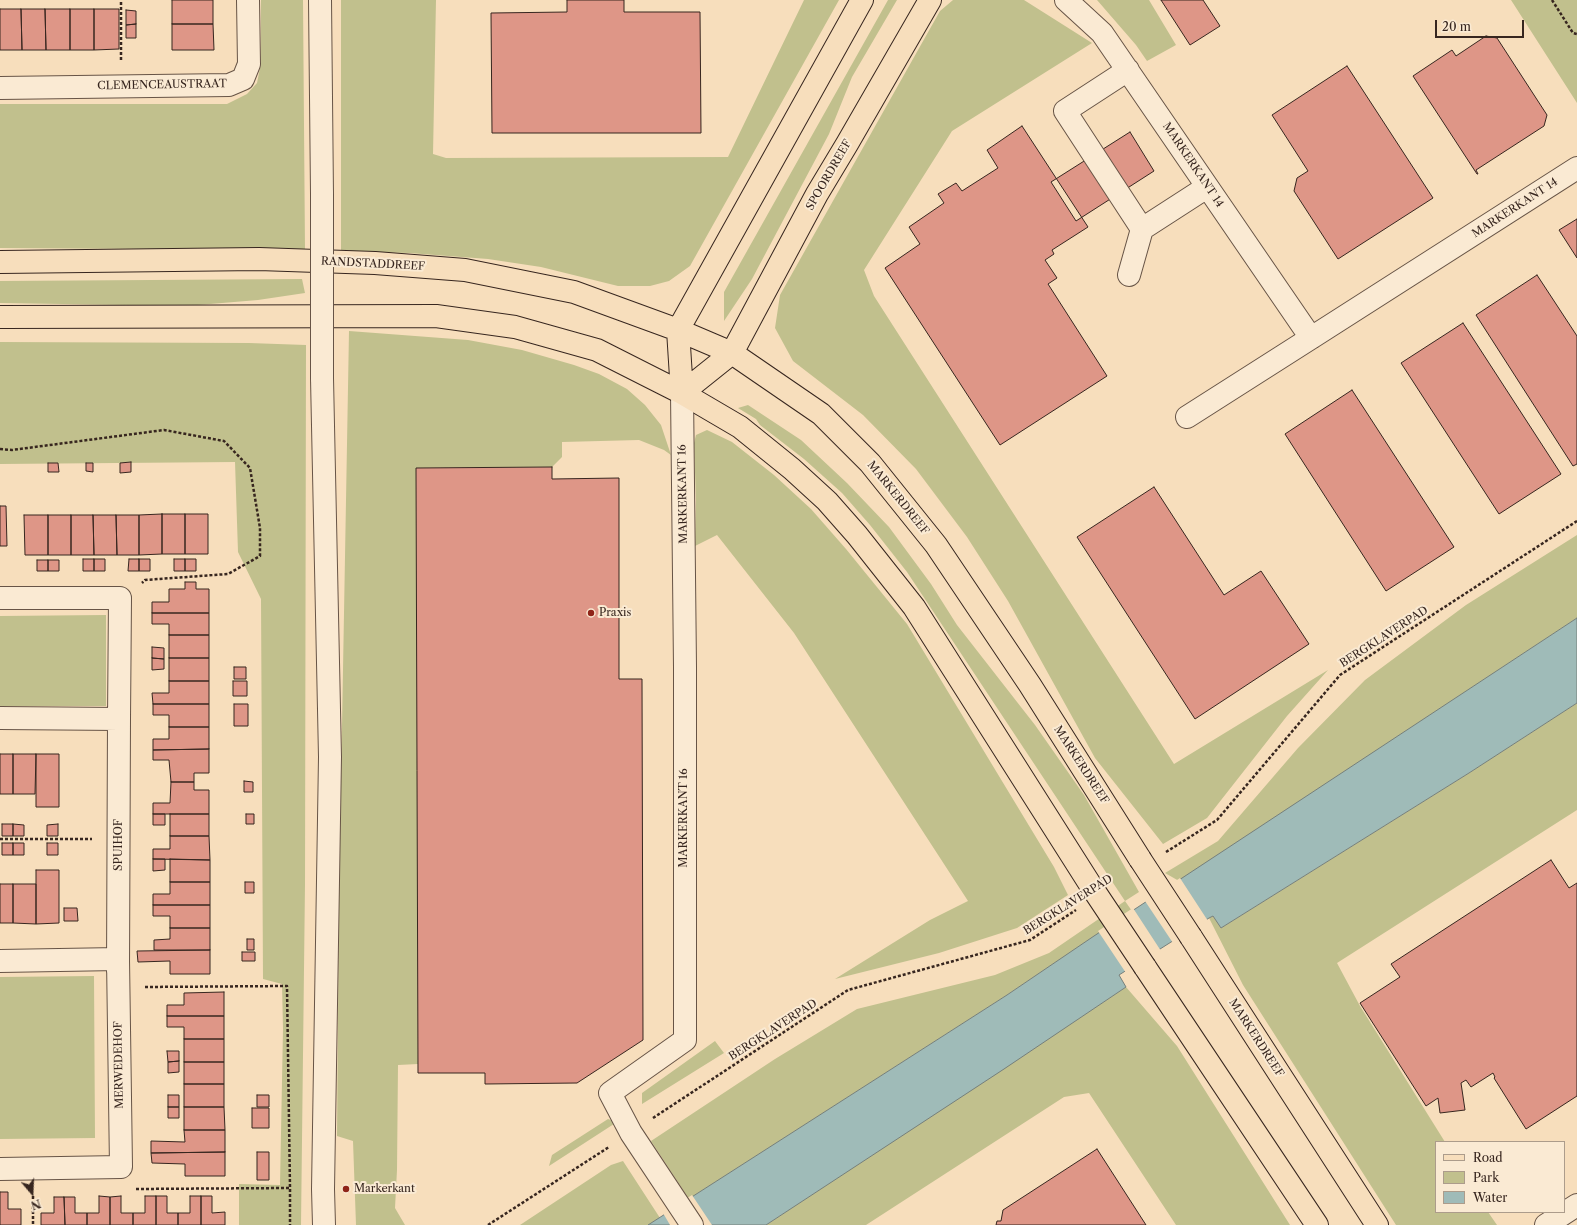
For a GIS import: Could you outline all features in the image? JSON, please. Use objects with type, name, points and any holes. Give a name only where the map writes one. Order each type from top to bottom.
[{"type":"main road","points":[[682,393],[678,330],[862,0]]},
{"type":"main road","name":"SPOORDREEF","points":[[732,353],[817,194],[930,0]]},
{"type":"main road","name":"RANDSTADDREEF","points":[[0,262],[259,259],[375,263],[464,270],[574,292],[678,330],[732,353]]},
{"type":"main road","points":[[0,317],[436,316],[515,327],[597,350],[682,393],[740,427],[792,469],[821,496],[857,535],[914,607],[1093,889],[1317,1225]]},
{"type":"main road","points":[[682,393],[732,353]]},
{"type":"main road","name":"MARKERDREEF","points":[[732,353],[821,414],[870,463],[936,545],[1026,679],[1376,1225]]},
{"type":"street","name":"CLEMENCEAUSTRAAT","points":[[0,88],[230,85],[243,79],[249,64],[248,0]]},
{"type":"street","points":[[320,0],[322,378],[330,757],[323,1181],[324,1225]]},
{"type":"street","name":"MARKERKANT 14","points":[[1066,0],[1102,33],[1311,338]]},
{"type":"street","points":[[1128,70],[1065,111],[1142,229]]},
{"type":"street","name":"MARKERKANT 14","points":[[1187,417],[1577,168]]},
{"type":"street","points":[[1129,275],[1142,229],[1207,187]]},
{"type":"street","name":"MARKERKANT 16","points":[[682,393],[684,569],[684,1040],[610,1093],[631,1133],[692,1225]]},
{"type":"street","points":[[0,598],[120,598]]},
{"type":"street","name":"SPUIHOF","points":[[118,979],[120,598]]},
{"type":"street","points":[[0,718],[119,719]]},
{"type":"street","points":[[0,961],[118,959],[118,979]]},
{"type":"street","name":"MERWEDEHOF","points":[[0,1169],[121,1167],[118,979]]},
{"type":"street","points":[[1565,1213],[1577,1205]]},
{"type":"street","points":[[1546,1225],[1565,1213]]},
{"type":"path","points":[[121,0],[121,86]]},
{"type":"path","points":[[1552,0],[1573,33],[1577,34]]},
{"type":"path","points":[[0,449],[12,450],[164,430],[224,441],[250,468],[260,528],[260,556],[228,574],[145,580],[120,598]]},
{"type":"path","name":"BERGKLAVERPAD","points":[[1163,854],[1216,820],[1340,675],[1577,521]]},
{"type":"path","points":[[0,839],[119,839]]},
{"type":"path","name":"BERGKLAVERPAD","points":[[488,1225],[848,990],[1030,940],[1077,910]]},
{"type":"path","points":[[118,979],[287,986],[290,1225]]},
{"type":"path","points":[[134,1189],[290,1188]]},
{"type":"path","points":[[33,1189],[33,1225]]},
{"type":"green space","points":[[261,0],[303,0],[305,250],[0,248],[0,104],[227,104],[247,94],[257,83],[261,63]]},
{"type":"green space","points":[[341,0],[436,0],[433,154],[446,158],[728,157],[804,0],[839,0],[690,266],[669,281],[650,286],[618,286],[541,267],[488,259],[409,253],[341,251]]},
{"type":"green space","points":[[888,0],[897,0],[852,77],[829,134],[752,279],[724,321],[724,292]]},
{"type":"green space","points":[[953,0],[1024,0],[1092,43],[952,131],[864,270],[874,296],[1174,764],[1328,670],[1287,716],[1207,818],[1163,844],[1095,758],[1008,601],[967,537],[916,469],[863,415],[793,361],[775,328],[780,295],[940,11]]},
{"type":"green space","points":[[1097,0],[1149,0],[1176,45],[1147,61],[1136,45]]},
{"type":"green space","points":[[1511,0],[1577,0],[1577,103]]},
{"type":"green space","points":[[302,279],[305,293],[258,300],[186,306],[0,303],[0,281]]},
{"type":"green space","points":[[349,331],[468,340],[522,350],[599,374],[627,389],[645,405],[661,425],[671,455],[664,450],[639,440],[562,442],[562,457],[552,467],[416,468],[418,1064],[398,1065],[397,1170],[395,1208],[405,1225],[356,1225],[353,1141],[337,1136],[339,895]]},
{"type":"green space","points":[[0,342],[249,343],[306,345],[305,884],[301,1225],[239,1225],[239,1184],[280,1185],[283,1029],[282,984],[263,979],[261,599],[238,552],[235,462],[0,464]]},
{"type":"green space","points":[[748,405],[801,440],[847,483],[889,527],[931,584],[957,625],[1035,725],[1084,795],[1139,892],[1125,901],[907,572],[870,525],[842,493],[804,459],[760,425],[756,419],[738,408]]},
{"type":"green space","points":[[707,430],[732,442],[774,475],[811,509],[846,549],[907,624],[1054,867],[1068,895],[1017,928],[939,953],[835,979],[930,920],[968,901],[794,633],[717,535],[695,546],[696,500],[694,443],[696,435]]},
{"type":"green space","points":[[1577,535],[1577,618],[1179,881],[1165,873],[1218,841],[1298,748],[1365,680],[1466,605]]},
{"type":"green space","points":[[106,615],[106,706],[0,706],[0,616]]},
{"type":"green space","points":[[1577,703],[1577,810],[1337,963],[1360,1006],[1444,1141],[1435,1141],[1435,1213],[1489,1213],[1497,1225],[1396,1225],[1243,985],[1209,918],[1213,916],[1221,928],[1469,773]]},
{"type":"green space","points":[[1125,901],[1132,911],[1007,995],[689,1199],[651,1141],[775,1059],[857,1009],[995,975],[1049,953]]},
{"type":"green space","points":[[94,976],[95,1138],[0,1139],[0,977]]},
{"type":"green space","points":[[1126,987],[1177,1046],[1290,1225],[1176,1225],[1089,1093],[1064,1097],[866,1225],[766,1225]]},
{"type":"green space","points":[[715,1041],[724,1053],[642,1104],[642,1093]]},
{"type":"green space","points":[[608,1119],[617,1122],[549,1166],[552,1155]]},
{"type":"green space","points":[[623,1161],[660,1218],[648,1225],[520,1225],[611,1165]]},
{"type":"water","points":[[1577,618],[1577,703],[1469,773],[1221,928],[1213,916],[1119,975],[1126,987],[766,1225],[648,1225],[1007,995],[1094,936]]},
{"type":"pier","points":[[1180,878],[1208,921],[1173,943],[1145,901]]},
{"type":"pier","points":[[1133,908],[1161,951],[1126,973],[1098,931]]},
{"type":"pier","points":[[692,1195],[712,1225],[670,1225],[663,1213]]},
{"type":"building","points":[[172,0],[213,0],[213,24],[172,24]]},
{"type":"building","points":[[567,0],[624,0],[624,12],[700,12],[701,133],[492,133],[491,13],[567,12]]},
{"type":"building","points":[[1161,0],[1203,0],[1220,26],[1190,45]]},
{"type":"building","points":[[0,9],[21,9],[22,50],[0,50]]},
{"type":"building","points":[[21,9],[45,9],[46,50],[22,50]]},
{"type":"building","points":[[45,9],[70,9],[70,50],[46,50]]},
{"type":"building","points":[[70,9],[94,9],[94,50],[70,50]]},
{"type":"building","points":[[94,9],[119,9],[119,49],[94,50]]},
{"type":"building","points":[[126,10],[136,11],[136,24],[126,25]]},
{"type":"building","points":[[136,24],[136,38],[126,38],[126,25]]},
{"type":"building","points":[[172,24],[213,24],[214,50],[172,50]]},
{"type":"building","points":[[1486,36],[1497,38],[1547,115],[1544,126],[1476,170],[1477,174],[1413,76],[1452,50],[1456,56]]},
{"type":"building","points":[[1347,66],[1433,198],[1338,259],[1294,191],[1297,178],[1308,171],[1272,115]]},
{"type":"building","points":[[1022,126],[1088,227],[1052,250],[1054,254],[1045,260],[1057,278],[1048,284],[1107,376],[1000,445],[885,268],[920,244],[909,227],[944,203],[938,194],[956,183],[962,191],[998,168],[987,150]]},
{"type":"building","points":[[1130,132],[1154,171],[1076,221],[1051,182]]},
{"type":"building","points":[[1577,219],[1577,258],[1559,230]]},
{"type":"building","points":[[1537,275],[1577,336],[1577,464],[1573,466],[1476,315]]},
{"type":"building","points":[[1463,323],[1561,474],[1499,514],[1401,363]]},
{"type":"building","points":[[1352,390],[1454,547],[1386,591],[1285,434]]},
{"type":"building","points":[[131,462],[131,472],[120,473],[120,463]]},
{"type":"building","points":[[48,463],[58,463],[59,472],[48,472]]},
{"type":"building","points":[[86,463],[93,463],[93,472],[86,471]]},
{"type":"building","points":[[552,467],[552,479],[619,478],[619,679],[642,679],[643,1040],[577,1083],[485,1084],[485,1073],[418,1073],[416,468]]},
{"type":"building","points":[[1154,487],[1224,595],[1261,571],[1309,644],[1195,719],[1077,537]]},
{"type":"building","points":[[0,506],[6,506],[7,546],[0,546]]},
{"type":"building","points":[[162,514],[185,514],[185,554],[162,554]]},
{"type":"building","points":[[162,514],[162,554],[139,555],[139,515]]},
{"type":"building","points":[[185,514],[208,514],[208,554],[185,554]]},
{"type":"building","points":[[24,515],[48,515],[48,555],[25,555]]},
{"type":"building","points":[[48,515],[71,515],[71,555],[48,555]]},
{"type":"building","points":[[71,515],[93,515],[94,555],[71,555]]},
{"type":"building","points":[[93,515],[116,515],[117,555],[94,555]]},
{"type":"building","points":[[116,515],[139,515],[139,555],[117,555]]},
{"type":"building","points":[[83,559],[94,559],[94,571],[83,571]]},
{"type":"building","points":[[94,559],[105,559],[105,571],[94,571]]},
{"type":"building","points":[[129,559],[139,559],[139,571],[128,571]]},
{"type":"building","points":[[139,559],[150,559],[150,571],[139,571]]},
{"type":"building","points":[[174,559],[185,559],[185,571],[174,571]]},
{"type":"building","points":[[185,559],[196,559],[196,571],[185,571]]},
{"type":"building","points":[[37,560],[48,560],[48,571],[37,571]]},
{"type":"building","points":[[48,560],[59,560],[59,571],[48,571]]},
{"type":"building","points":[[185,582],[196,582],[196,589],[209,589],[209,613],[152,613],[152,602],[169,602],[169,589],[185,589]]},
{"type":"building","points":[[152,613],[209,613],[209,635],[169,635],[169,624],[152,624]]},
{"type":"building","points":[[169,635],[209,635],[209,658],[169,658]]},
{"type":"building","points":[[152,647],[164,648],[164,659],[152,658]]},
{"type":"building","points":[[152,658],[164,659],[164,669],[152,670]]},
{"type":"building","points":[[169,658],[209,658],[209,681],[169,681]]},
{"type":"building","points":[[234,667],[246,667],[246,679],[234,679]]},
{"type":"building","points":[[169,681],[209,681],[209,704],[153,704],[152,693],[169,693]]},
{"type":"building","points":[[233,681],[247,681],[247,696],[233,696]]},
{"type":"building","points":[[153,704],[209,704],[209,727],[169,727],[169,715],[153,715]]},
{"type":"building","points":[[234,704],[248,704],[248,726],[234,726]]},
{"type":"building","points":[[169,727],[209,727],[209,749],[153,750],[153,739],[169,739]]},
{"type":"building","points":[[209,749],[209,773],[194,773],[194,782],[171,782],[169,760],[153,760],[153,750]]},
{"type":"building","points":[[0,754],[13,754],[13,794],[0,794]]},
{"type":"building","points":[[13,754],[36,754],[35,794],[13,794]]},
{"type":"building","points":[[36,754],[59,754],[59,807],[36,807]]},
{"type":"building","points":[[244,781],[253,782],[253,792],[244,792]]},
{"type":"building","points":[[171,782],[194,782],[194,790],[209,790],[209,814],[153,814],[153,803],[170,803]]},
{"type":"building","points":[[153,814],[165,814],[165,825],[153,825]]},
{"type":"building","points":[[170,814],[209,814],[209,836],[170,836]]},
{"type":"building","points":[[246,814],[254,814],[254,824],[246,824]]},
{"type":"building","points":[[2,824],[13,824],[13,836],[2,836]]},
{"type":"building","points":[[13,824],[24,825],[24,836],[13,836]]},
{"type":"building","points":[[58,824],[58,836],[47,836],[47,825]]},
{"type":"building","points":[[170,836],[209,836],[210,860],[153,859],[153,849],[170,849]]},
{"type":"building","points":[[2,843],[13,843],[13,855],[2,855]]},
{"type":"building","points":[[13,843],[24,843],[24,855],[13,855]]},
{"type":"building","points":[[47,843],[58,843],[58,855],[47,855]]},
{"type":"building","points":[[153,859],[165,859],[165,870],[153,871]]},
{"type":"building","points":[[170,859],[210,860],[210,882],[170,882]]},
{"type":"building","points":[[1551,860],[1569,888],[1577,883],[1577,1096],[1526,1129],[1494,1078],[1493,1073],[1471,1087],[1466,1080],[1461,1083],[1465,1110],[1440,1113],[1438,1098],[1426,1106],[1360,1003],[1400,977],[1391,964]]},
{"type":"building","points":[[36,870],[59,870],[59,923],[36,924]]},
{"type":"building","points":[[170,882],[210,882],[210,905],[153,905],[153,894],[170,894]]},
{"type":"building","points":[[245,882],[254,882],[254,893],[245,893]]},
{"type":"building","points":[[0,884],[13,884],[13,923],[0,923]]},
{"type":"building","points":[[13,884],[36,884],[36,924],[13,923]]},
{"type":"building","points":[[153,905],[210,905],[210,928],[170,928],[170,916],[153,916]]},
{"type":"building","points":[[64,908],[77,908],[78,921],[64,921]]},
{"type":"building","points":[[170,928],[210,928],[210,950],[154,950],[154,940],[170,939]]},
{"type":"building","points":[[247,939],[254,939],[254,950],[247,950]]},
{"type":"building","points":[[210,950],[210,974],[170,974],[170,961],[138,962],[137,951]]},
{"type":"building","points":[[242,952],[255,952],[255,961],[242,961]]},
{"type":"building","points":[[224,992],[224,1016],[167,1016],[167,1005],[184,1005],[184,993]]},
{"type":"building","points":[[167,1016],[224,1016],[224,1039],[184,1039],[184,1027],[167,1027]]},
{"type":"building","points":[[184,1039],[224,1039],[224,1062],[184,1062]]},
{"type":"building","points":[[167,1051],[179,1051],[179,1061],[168,1062]]},
{"type":"building","points":[[179,1061],[179,1072],[168,1073],[168,1062]]},
{"type":"building","points":[[184,1062],[224,1062],[224,1084],[184,1084]]},
{"type":"building","points":[[184,1084],[224,1084],[224,1107],[184,1107]]},
{"type":"building","points":[[168,1095],[179,1095],[179,1107],[168,1107]]},
{"type":"building","points":[[257,1095],[269,1095],[269,1107],[257,1107]]},
{"type":"building","points":[[168,1107],[179,1107],[179,1118],[168,1118]]},
{"type":"building","points":[[184,1107],[224,1107],[225,1130],[184,1130]]},
{"type":"building","points":[[252,1108],[269,1108],[269,1128],[252,1128]]},
{"type":"building","points":[[184,1130],[225,1130],[225,1152],[151,1153],[151,1141],[185,1142]]},
{"type":"building","points":[[1097,1149],[1146,1225],[996,1225],[997,1221],[1001,1221],[1003,1210]]},
{"type":"building","points":[[225,1152],[225,1176],[185,1176],[185,1164],[152,1163],[151,1153]]},
{"type":"building","points":[[257,1152],[269,1152],[269,1180],[257,1180]]},
{"type":"building","points":[[0,1192],[8,1192],[8,1209],[21,1209],[21,1225],[0,1225]]},
{"type":"building","points":[[99,1196],[110,1197],[110,1225],[87,1225],[87,1213],[99,1213]]},
{"type":"building","points":[[121,1196],[121,1213],[133,1213],[133,1225],[110,1225],[110,1197]]},
{"type":"building","points":[[145,1196],[156,1196],[156,1225],[133,1225],[133,1213],[145,1213]]},
{"type":"building","points":[[156,1196],[167,1196],[167,1213],[178,1213],[178,1225],[156,1225]]},
{"type":"building","points":[[190,1196],[201,1196],[201,1225],[178,1225],[178,1213],[190,1213]]},
{"type":"building","points":[[201,1196],[212,1196],[212,1213],[225,1212],[225,1225],[201,1225]]},
{"type":"building","points":[[54,1197],[64,1197],[65,1225],[41,1225],[41,1213],[54,1213]]},
{"type":"building","points":[[64,1197],[75,1197],[75,1213],[87,1213],[87,1225],[65,1225]]},
{"type":"place","name":"Praxis","points":[[591,613]]},
{"type":"place","name":"Markerkant","points":[[346,1189]]}]
